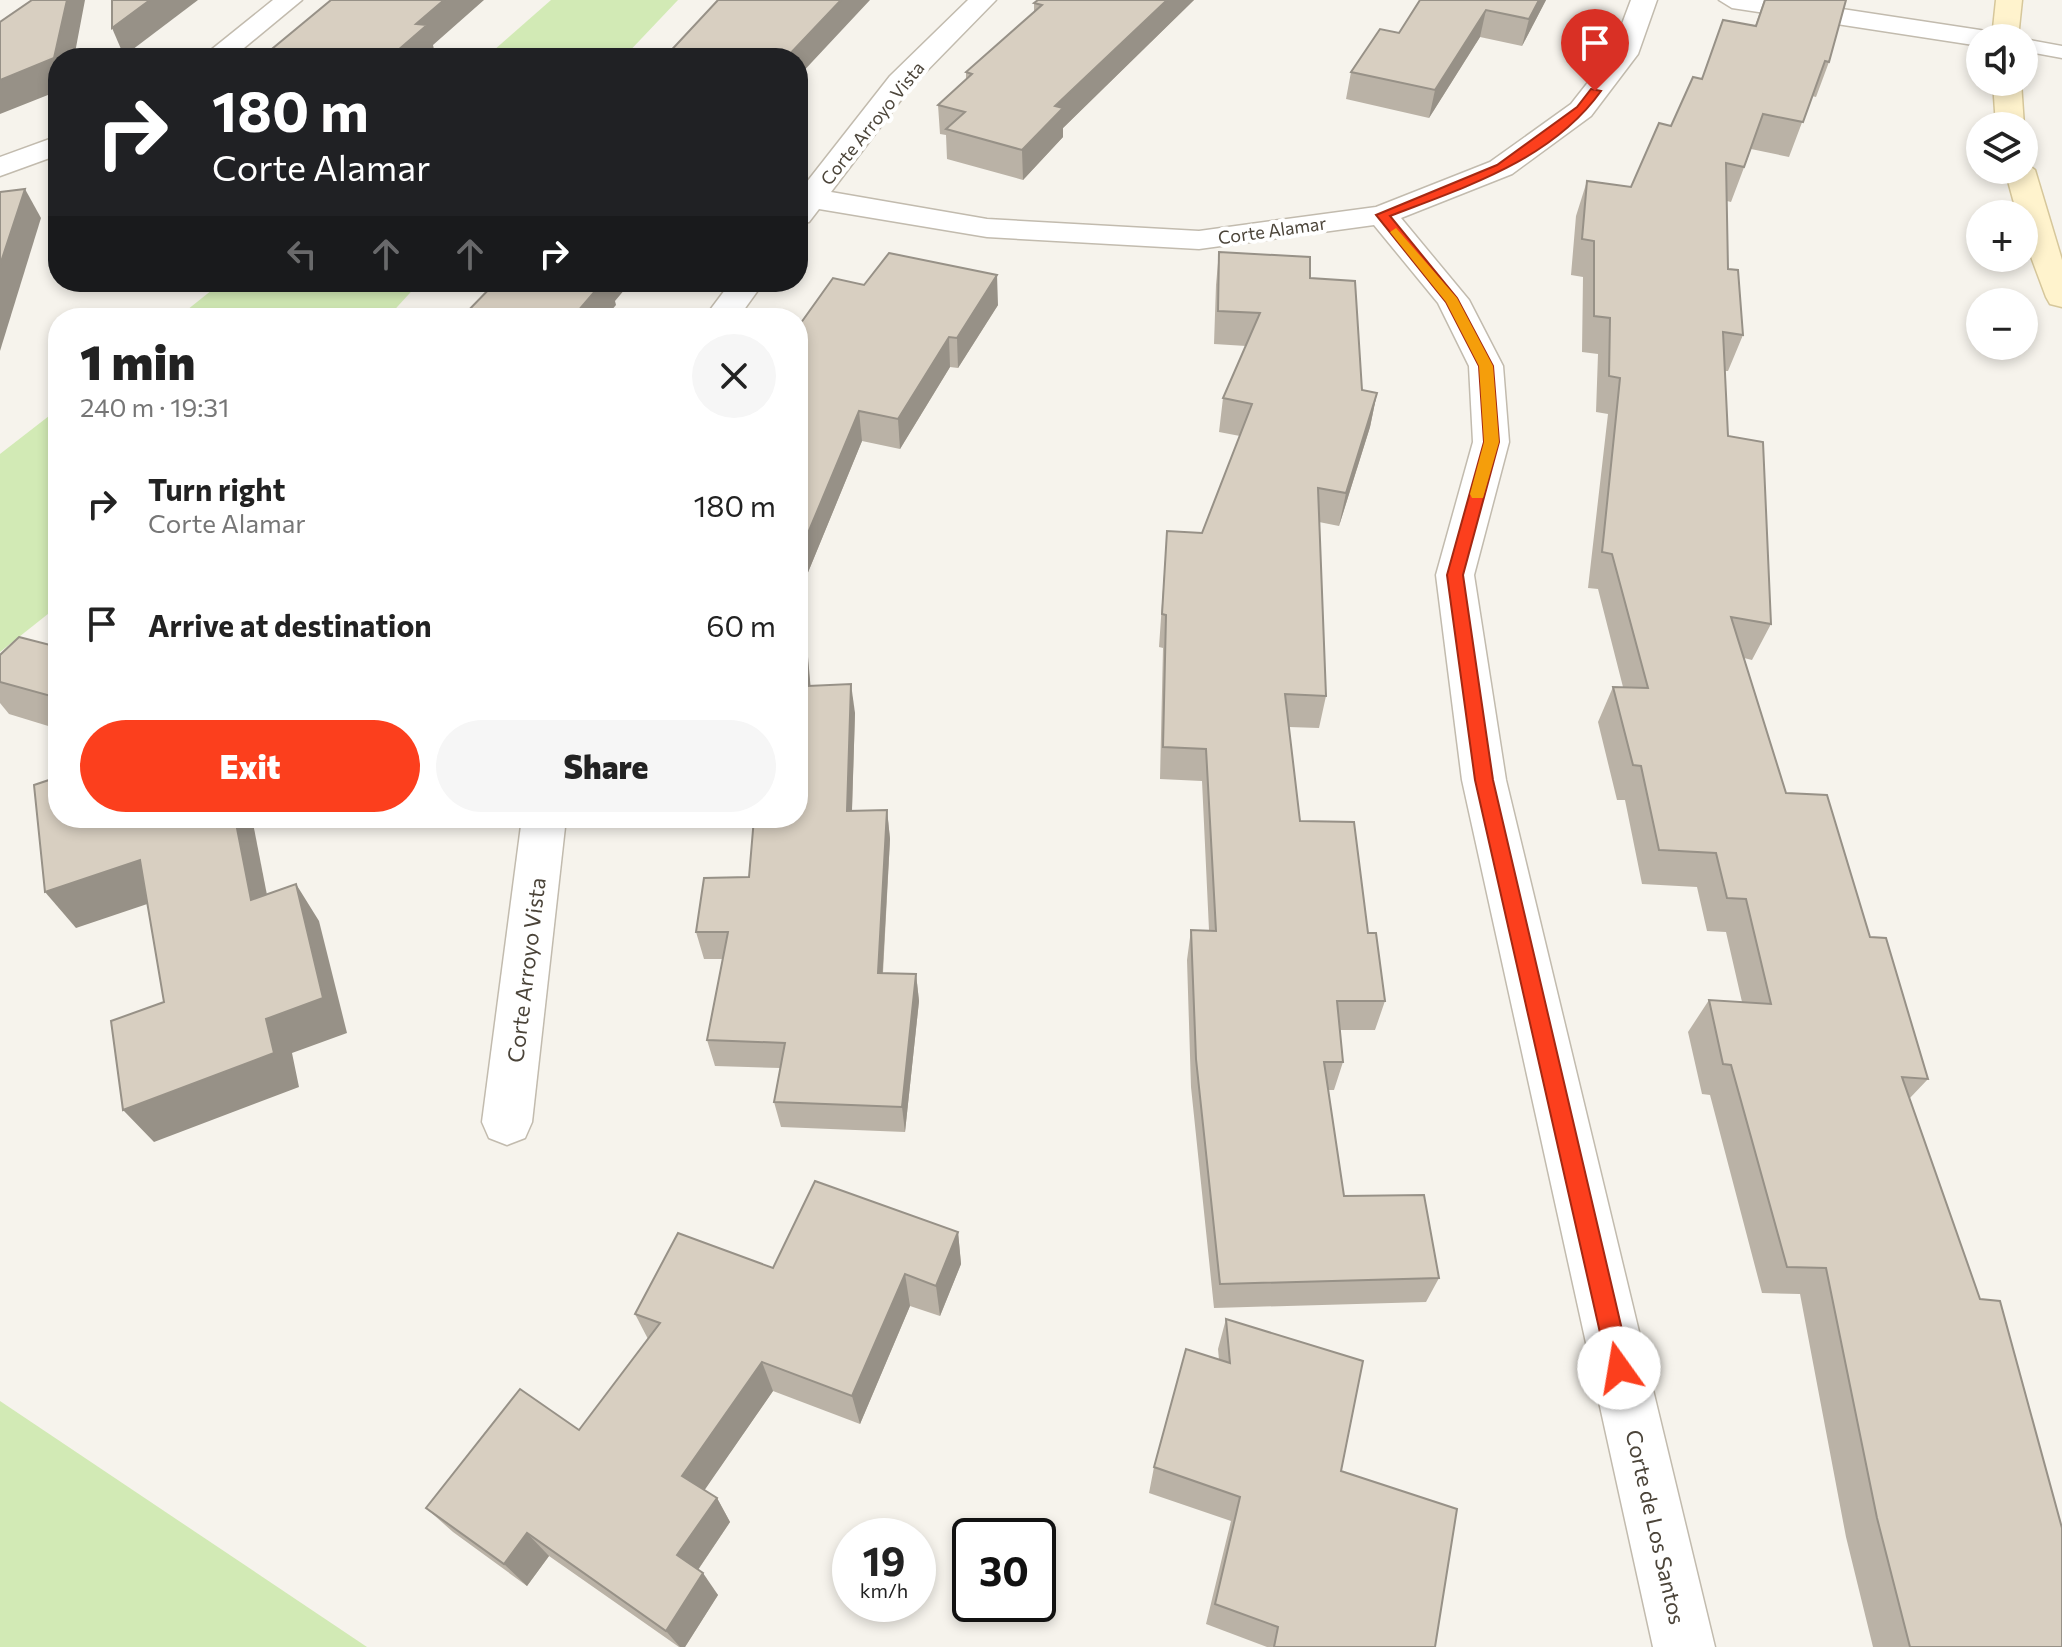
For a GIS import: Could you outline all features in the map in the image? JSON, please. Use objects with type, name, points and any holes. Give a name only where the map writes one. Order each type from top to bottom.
[{"type":"main road","points":[[2006,24],[2009,0]]},
{"type":"main road","points":[[2025,184],[2055,264],[2062,297]]},
{"type":"street","points":[[228,48],[289,0]]},
{"type":"street","name":"Corte Arroyo Vista","points":[[808,202],[900,82],[983,0]]},
{"type":"street","name":"Corte Alamar","points":[[808,207],[987,228],[1199,240],[1382,215],[1501,168],[1581,110],[1624,54],[1644,0]]},
{"type":"street","points":[[1732,0],[1966,36]]},
{"type":"street","points":[[0,167],[48,149]]},
{"type":"street","name":"Corte de Los Santos","points":[[1382,215],[1453,300],[1486,366],[1491,442],[1455,575],[1484,780],[1684,1647]]},
{"type":"street","name":"Corte Arroyo Vista","points":[[507,1122],[543,828]]},
{"type":"lane","points":[[2038,48],[2062,52]]},
{"type":"green space","points":[[551,0],[678,0],[632,48],[496,48]]},
{"type":"green space","points":[[210,292],[411,292],[396,308],[190,308]]},
{"type":"green space","points":[[48,417],[48,614],[0,652],[0,454]]},
{"type":"green space","points":[[0,1401],[367,1647],[0,1647]]},
{"type":"building","points":[[32,0],[67,0],[56,48],[48,48],[48,60],[0,80],[0,22]]},
{"type":"building","points":[[112,0],[150,0],[112,28]]},
{"type":"building","points":[[331,0],[444,0],[416,24],[427,25],[401,48],[273,48]]},
{"type":"building","points":[[718,0],[841,0],[795,48],[673,48]]},
{"type":"building","points":[[1038,0],[1167,0],[1055,106],[1063,108],[1022,150],[946,129],[965,112],[938,105],[972,74],[966,72],[1042,5],[1034,3]]},
{"type":"building","points":[[1420,0],[1539,0],[1529,19],[1486,10],[1435,90],[1351,72],[1380,29],[1399,33]]},
{"type":"building","points":[[1765,0],[1846,0],[1829,62],[1825,61],[1803,122],[1763,114],[1744,167],[1726,163],[1728,269],[1738,270],[1743,335],[1723,332],[1728,436],[1763,442],[1771,624],[1731,617],[1786,793],[1827,795],[1870,937],[1886,938],[1928,1079],[1902,1077],[1980,1299],[2000,1301],[2062,1528],[2062,1647],[1910,1647],[1877,1518],[1826,1268],[1787,1267],[1731,1065],[1723,1064],[1709,1000],[1771,1004],[1746,899],[1727,898],[1716,853],[1659,850],[1641,766],[1633,765],[1613,687],[1648,688],[1612,554],[1602,552],[1620,378],[1609,376],[1610,318],[1594,316],[1594,241],[1582,239],[1587,181],[1631,187],[1659,123],[1671,126],[1693,77],[1702,79],[1723,20],[1756,26]]},
{"type":"building","points":[[25,189],[0,265],[0,192]]},
{"type":"building","points":[[1219,252],[1310,257],[1310,278],[1355,281],[1362,390],[1377,393],[1346,493],[1318,488],[1326,696],[1285,694],[1300,821],[1354,822],[1368,933],[1376,933],[1385,1001],[1337,1001],[1343,1062],[1324,1062],[1344,1196],[1424,1195],[1439,1278],[1220,1284],[1196,1059],[1191,930],[1216,931],[1206,749],[1163,747],[1166,615],[1162,614],[1167,531],[1202,533],[1252,404],[1223,398],[1260,313],[1218,311]]},
{"type":"building","points":[[889,253],[997,275],[957,338],[949,337],[898,419],[859,411],[808,533],[808,313],[833,278],[864,285]]},
{"type":"building","points":[[486,292],[594,292],[581,308],[471,308]]},
{"type":"building","points":[[19,637],[48,644],[48,695],[0,682],[0,655]]},
{"type":"building","points":[[851,684],[847,811],[887,810],[878,973],[916,974],[902,1107],[774,1102],[785,1043],[707,1040],[728,932],[696,932],[704,878],[749,877],[753,828],[808,828],[808,686]]},
{"type":"building","points":[[48,780],[48,828],[237,828],[251,900],[296,884],[323,998],[266,1019],[274,1053],[123,1110],[111,1021],[164,1002],[140,860],[45,892],[34,785]]},
{"type":"building","points":[[815,1181],[958,1232],[936,1286],[905,1274],[852,1396],[762,1362],[682,1476],[717,1498],[677,1555],[703,1573],[666,1631],[527,1533],[504,1564],[426,1508],[520,1389],[579,1430],[660,1323],[635,1314],[678,1233],[773,1268]]},
{"type":"building","points":[[1226,1319],[1363,1361],[1341,1471],[1457,1509],[1435,1647],[1274,1647],[1278,1627],[1215,1604],[1240,1497],[1154,1467],[1186,1349],[1230,1363]]},
{"type":"slow traffic","points":[[1396,232],[1453,300],[1486,366],[1491,442],[1477,494]]},
{"type":"route","points":[[1595,91],[1581,110],[1501,168],[1382,215],[1453,300],[1486,366],[1491,442],[1455,575],[1484,780],[1619,1368]]}]
